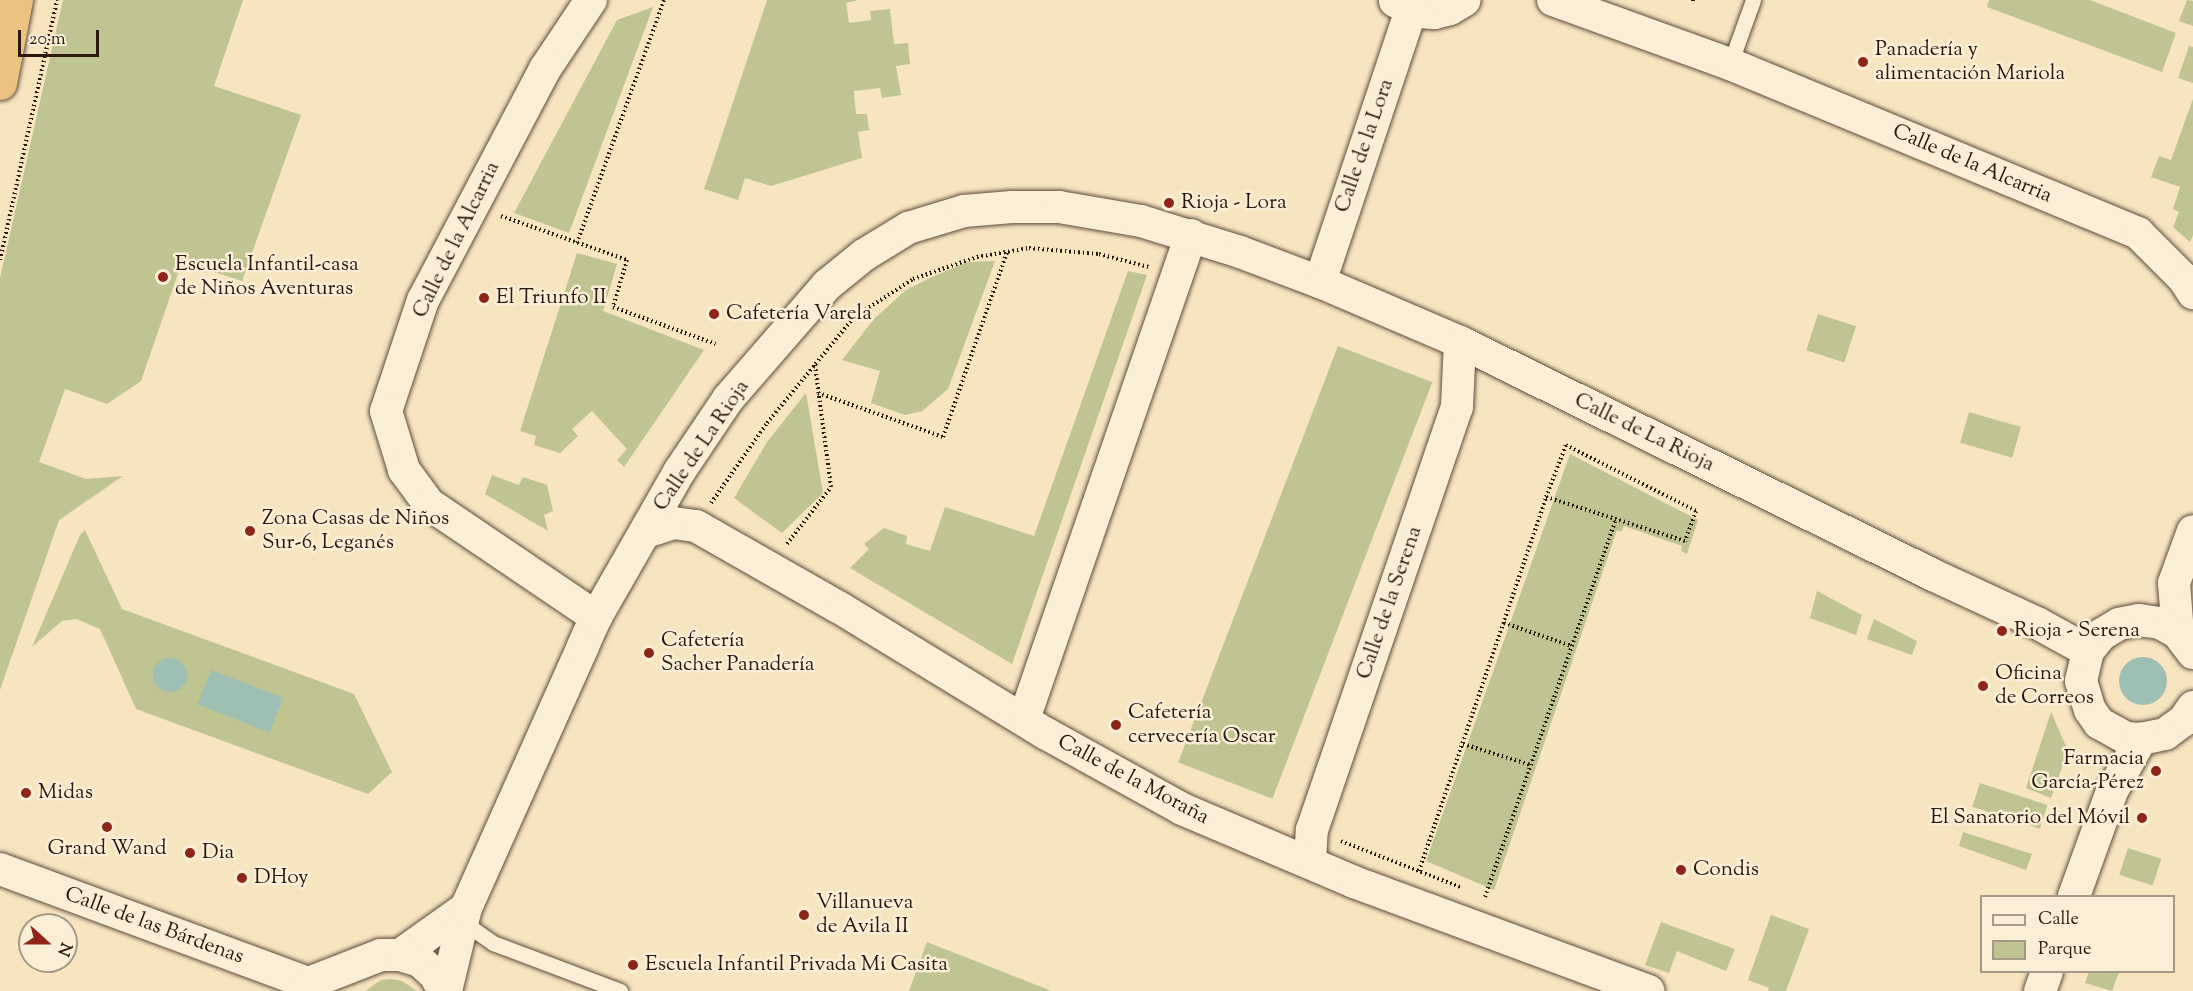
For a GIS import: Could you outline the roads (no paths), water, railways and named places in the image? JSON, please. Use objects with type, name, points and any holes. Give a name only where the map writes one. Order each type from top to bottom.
[{"type":"highway","points":[[0,83],[16,0]]},
{"type":"street","name":"Calle de la Alcarria","points":[[591,0],[545,69],[423,300],[386,411],[404,470],[429,504],[596,617]]},
{"type":"street","points":[[1403,5],[1434,13],[1450,9],[1465,0]]},
{"type":"street","name":"Calle de la Alcarria","points":[[1553,0],[1730,64],[2138,233],[2184,279],[2193,293]]},
{"type":"street","name":"Calle de la Lora","points":[[1320,282],[1403,5]]},
{"type":"street","name":"Calle de La Rioja","points":[[445,991],[462,924],[596,617],[679,472],[728,399],[827,285],[864,255],[908,228],[964,212],[1012,207],[1059,207],[1141,221],[1191,235],[1320,282],[1460,342],[2088,651]]},
{"type":"street","points":[[1024,719],[1191,235]]},
{"type":"street","name":"Calle de la Serena","points":[[1310,863],[1312,830],[1457,406],[1460,342]]},
{"type":"street","name":"Calle de la Moraña","points":[[646,532],[674,523],[696,526],[1182,809],[1354,882],[1649,991]]},
{"type":"street","points":[[2186,643],[2174,583],[2193,531]]},
{"type":"street","points":[[2186,643],[2160,623],[2139,620],[2119,624],[2101,635],[2088,651],[2081,681],[2090,710],[2112,732],[2126,738],[2153,738],[2175,728],[2192,710]]},
{"type":"street","points":[[2075,895],[2112,791],[2141,739]]},
{"type":"street","name":"Calle de las Bárdenas","points":[[0,869],[313,987],[381,956],[400,955]]},
{"type":"street","points":[[400,955],[462,924]]},
{"type":"street","points":[[400,955],[420,961],[435,975],[445,991]]},
{"type":"street","points":[[342,991],[348,978],[363,963]]},
{"type":"street","points":[[2040,991],[2047,973]]},
{"type":"lane","points":[[1730,64],[1753,0]]},
{"type":"lane","points":[[462,924],[493,943],[620,991]]},
{"type":"lane","points":[[462,924],[493,943]]},
{"type":"water","points":[[2138,657],[2148,657],[2163,667],[2167,681],[2166,690],[2157,701],[2148,705],[2138,705],[2123,695],[2119,686],[2119,676],[2129,661]]},
{"type":"water","points":[[170,658],[182,663],[187,675],[182,687],[170,692],[158,687],[153,675],[158,663]]},
{"type":"water","points":[[211,670],[283,698],[270,732],[198,705]]},
{"type":"place","name":"Panadería y alimentación Mariola","points":[[1863,62]]},
{"type":"place","name":"Rioja - Lora","points":[[1169,203]]},
{"type":"place","name":"Escuela Infantil-casa de Niños Aventuras","points":[[163,277]]},
{"type":"place","name":"El Triunfo II","points":[[484,298]]},
{"type":"place","name":"Cafetería Varela","points":[[714,314]]},
{"type":"place","name":"Zona Casas de Niños Sur-6, Leganés","points":[[250,531]]},
{"type":"place","name":"Rioja - Serena","points":[[2002,631]]},
{"type":"place","name":"Cafetería Sacher Panadería","points":[[649,653]]},
{"type":"place","name":"Oficina de Correos","points":[[1983,686]]},
{"type":"place","name":"Cafetería cervecería Oscar","points":[[1116,725]]},
{"type":"place","name":"Farmacia García-Pérez","points":[[2156,771]]},
{"type":"place","name":"Midas","points":[[26,793]]},
{"type":"place","name":"El Sanatorio del Móvil","points":[[2142,818]]},
{"type":"place","name":"Grand Wand","points":[[107,827]]},
{"type":"place","name":"Dia","points":[[190,853]]},
{"type":"place","name":"Condis","points":[[1681,870]]},
{"type":"place","name":"DHoy","points":[[242,878]]},
{"type":"place","name":"Villanueva de Avila II","points":[[804,915]]},
{"type":"place","name":"Escuela Infantil Privada Mi Casita","points":[[633,965]]}]
